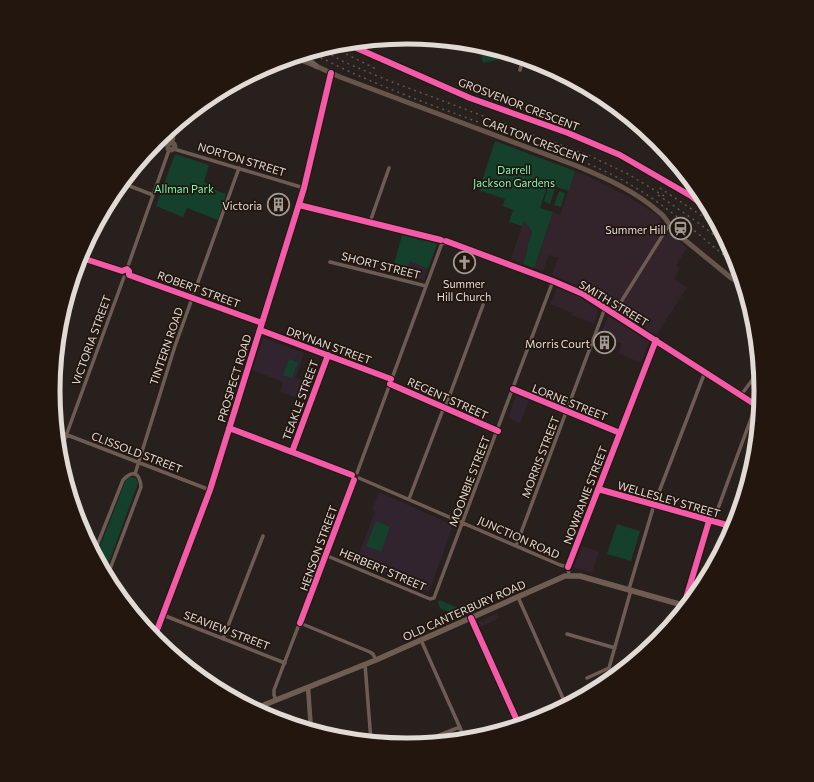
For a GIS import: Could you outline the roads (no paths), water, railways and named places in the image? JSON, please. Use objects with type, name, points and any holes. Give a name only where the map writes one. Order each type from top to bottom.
[{"type":"highway","points":[[306,59],[316,66]]},
{"type":"main road","name":"CARLTON CRESCENT","points":[[301,60],[331,73],[590,171],[649,204],[662,215],[669,225],[712,263],[737,281]]},
{"type":"main road","points":[[171,147],[173,135]]},
{"type":"main road","name":"NORTON STREET","points":[[164,144],[171,147]]},
{"type":"main road","name":"OLD CANTERBURY ROAD","points":[[262,706],[376,660],[561,577],[569,575],[580,576],[681,604]]},
{"type":"street","name":"GROSVENOR CRESCENT","points":[[356,48],[470,98],[568,133],[620,155],[698,202]]},
{"type":"street","points":[[520,70],[522,63]]},
{"type":"street","name":"PROSPECT ROAD","points":[[157,628],[210,490],[304,188],[331,73]]},
{"type":"street","points":[[122,271],[121,274],[124,277],[129,275],[129,271],[127,269],[171,147]]},
{"type":"street","name":"NORTON STREET","points":[[171,147],[304,188]]},
{"type":"street","name":"TINTERN ROAD","points":[[135,474],[192,298],[238,168]]},
{"type":"street","points":[[370,222],[389,168]]},
{"type":"street","points":[[128,185],[153,195]]},
{"type":"street","name":"SMITH STREET","points":[[299,205],[370,222],[443,242],[553,281],[584,294],[753,403]]},
{"type":"street","points":[[614,313],[669,225]]},
{"type":"street","points":[[352,475],[354,480],[358,480],[359,478],[357,473],[443,242]]},
{"type":"street","points":[[86,259],[122,271],[127,269]]},
{"type":"street","name":"SHORT STREET","points":[[330,262],[426,286]]},
{"type":"street","name":"ROBERT STREET","points":[[129,275],[262,323]]},
{"type":"street","name":"VICTORIA STREET","points":[[64,442],[124,277]]},
{"type":"street","name":"MOONBIE STREET","points":[[434,598],[498,431],[553,281]]},
{"type":"street","points":[[409,500],[483,305]]},
{"type":"street","name":"MORRIS STREET","points":[[516,546],[605,308]]},
{"type":"street","name":"DRYNAN STREET","points":[[260,330],[391,379]]},
{"type":"street","name":"NOWRANIE STREET","points":[[569,575],[568,568],[656,340]]},
{"type":"street","name":"TEAKLE STREET","points":[[292,452],[328,355]]},
{"type":"street","points":[[587,678],[609,668],[654,505],[705,372]]},
{"type":"street","points":[[741,395],[753,378]]},
{"type":"street","name":"REGENT STREET","points":[[390,384],[498,431]]},
{"type":"street","name":"LORNE STREET","points":[[513,389],[620,433]]},
{"type":"street","points":[[689,594],[711,521],[753,419]]},
{"type":"street","points":[[229,428],[352,475],[357,473]]},
{"type":"street","name":"CLISSOLD STREET","points":[[63,433],[210,490]]},
{"type":"street","points":[[97,546],[123,480],[127,475],[132,473],[135,474],[138,476],[141,487],[110,570]]},
{"type":"street","name":"JUNCTION ROAD","points":[[359,478],[568,568]]},
{"type":"street","name":"HENSON STREET","points":[[276,700],[274,693],[354,480]]},
{"type":"street","name":"WELLESLEY STREET","points":[[598,489],[727,525]]},
{"type":"street","points":[[223,639],[263,536]]},
{"type":"street","name":"HERBERT STREET","points":[[325,555],[430,599],[434,598]]},
{"type":"street","name":"JUNCTION ROAD","points":[[561,566],[569,575]]},
{"type":"street","points":[[518,597],[564,700]]},
{"type":"street","name":"SEAVIEW STREET","points":[[163,615],[285,662]]},
{"type":"street","points":[[471,618],[516,721]]},
{"type":"street","points":[[300,623],[370,652],[376,660]]},
{"type":"street","points":[[152,626],[157,628]]},
{"type":"street","points":[[567,634],[615,648]]},
{"type":"street","points":[[421,640],[463,733]]},
{"type":"street","points":[[365,664],[371,736]]},
{"type":"street","points":[[308,687],[311,724]]},
{"type":"street","points":[[436,736],[460,727]]},
{"type":"railway","points":[[340,51],[376,69]]},
{"type":"railway","points":[[329,53],[344,62],[387,80],[590,156],[628,174],[664,196]]},
{"type":"railway","points":[[317,56],[387,88],[586,163],[612,175],[639,190],[669,210],[728,259]]},
{"type":"railway","points":[[660,188],[710,222]]},
{"type":"railway","points":[[658,195],[718,238]]},
{"type":"place","name":"Victoria","points":[[278,205]]},
{"type":"place","name":"Summer Hill","points":[[681,229]]},
{"type":"place","name":"Summer Hill Church","points":[[464,263]]},
{"type":"place","name":"Morris Court","points":[[605,343]]},
{"type":"park label","name":"Darrell Jackson Gardens","points":[[514,175]]},
{"type":"park label","name":"Allman Park","points":[[184,188]]}]
